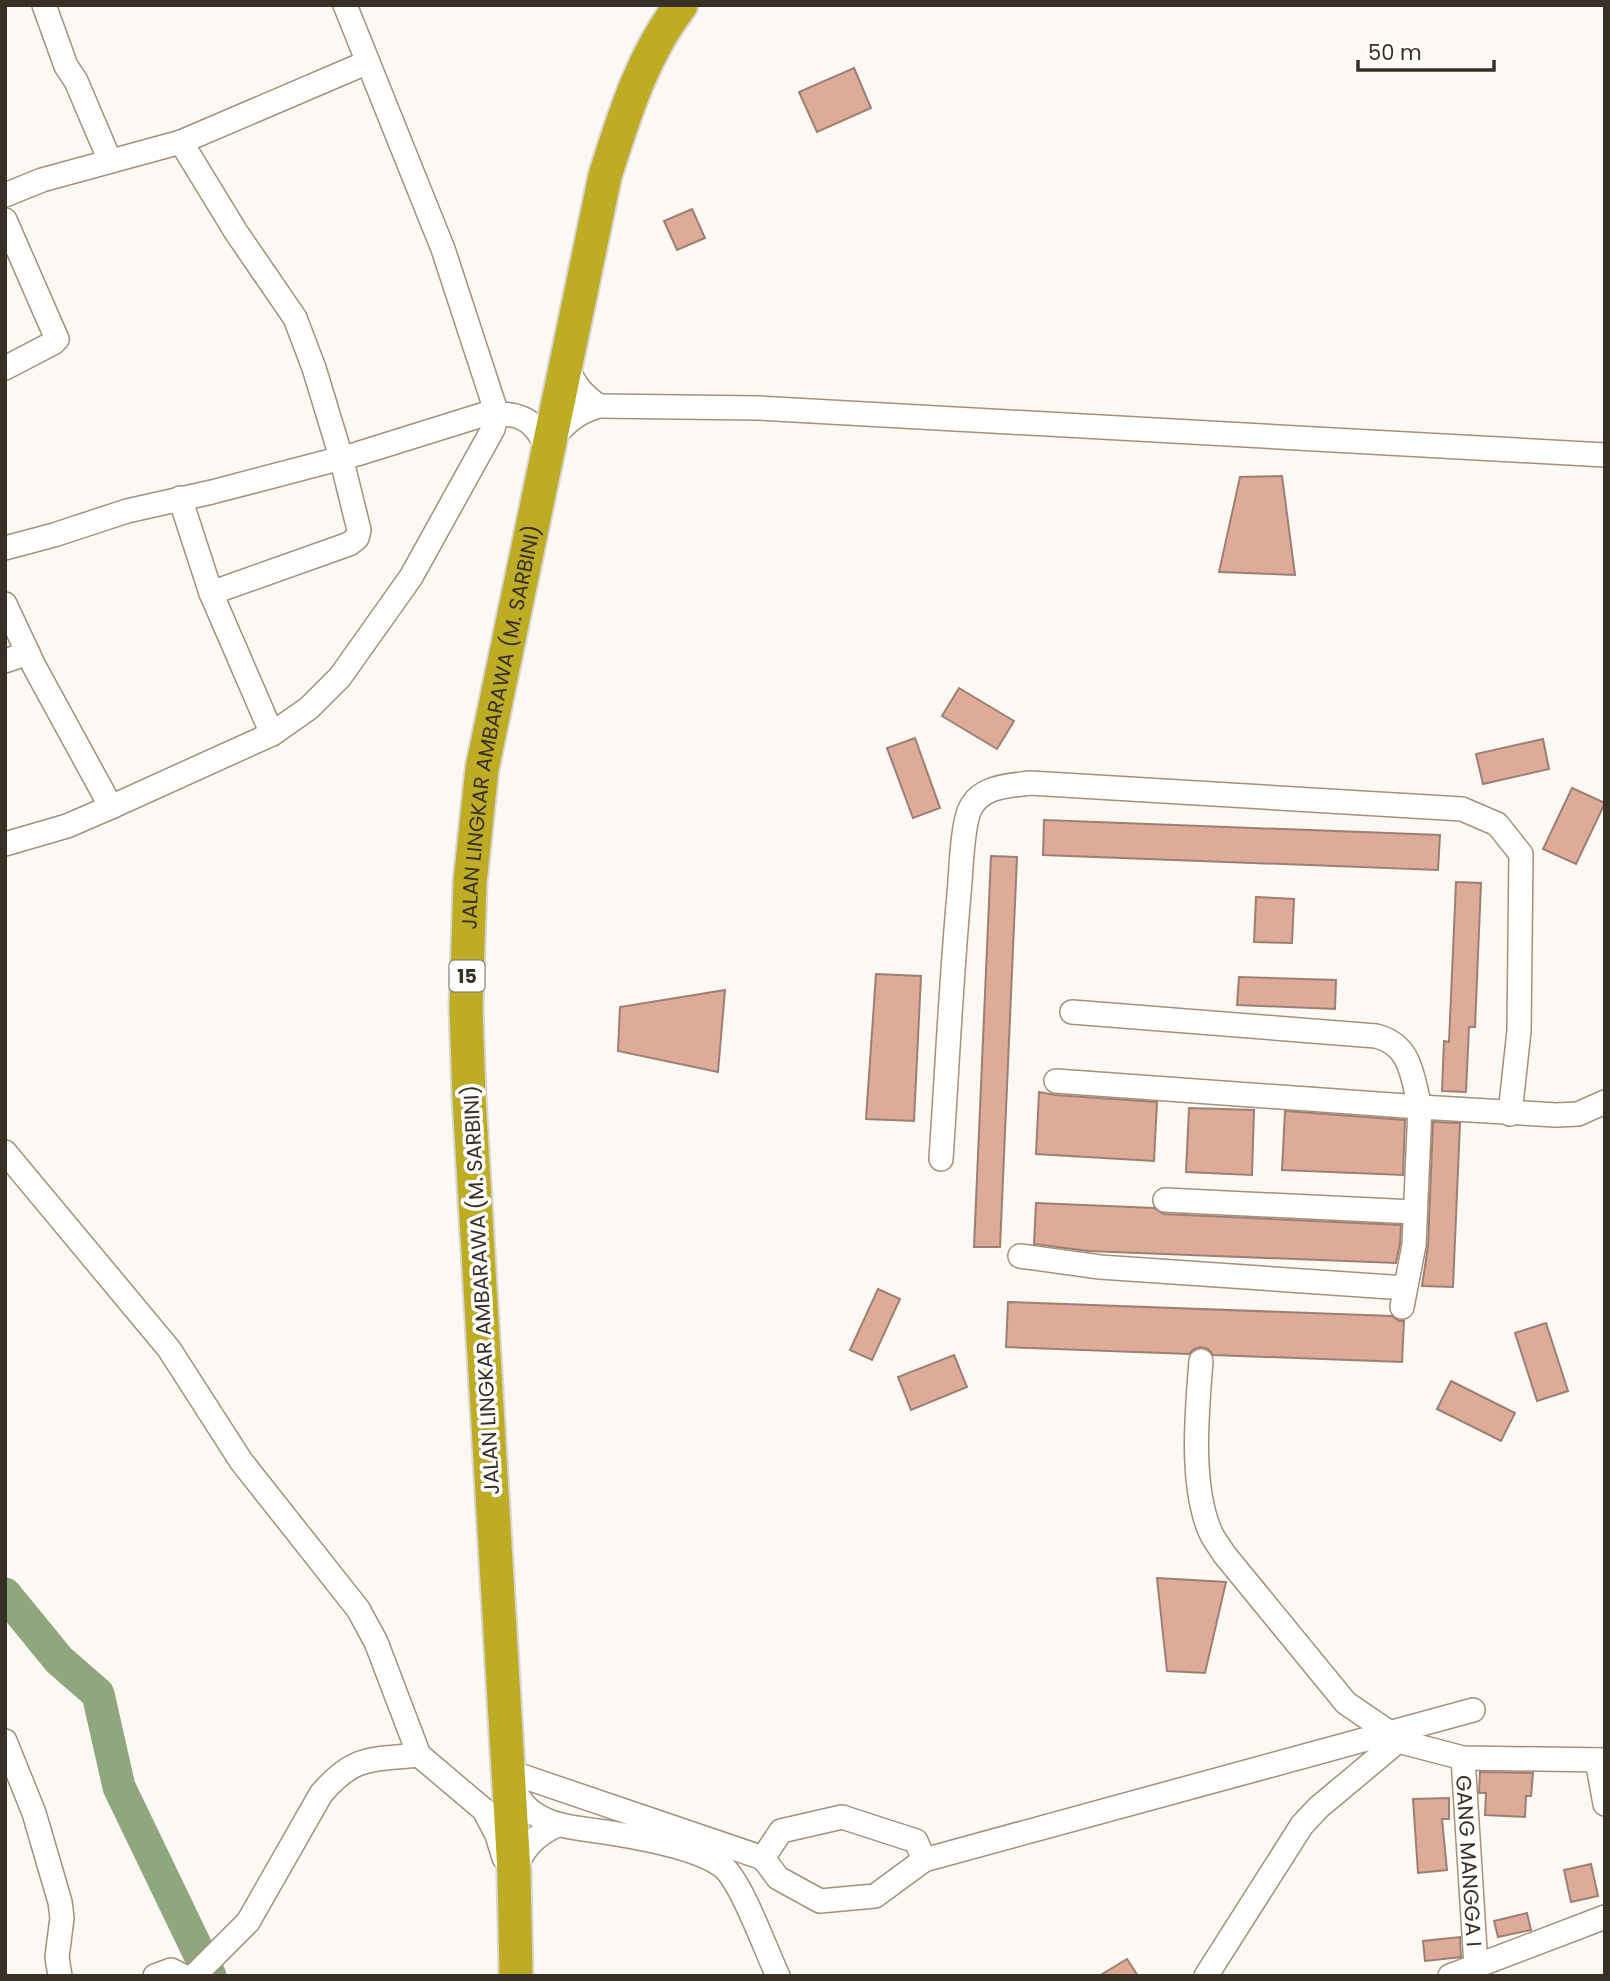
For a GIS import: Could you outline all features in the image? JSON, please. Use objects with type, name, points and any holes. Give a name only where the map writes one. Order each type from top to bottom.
[{"type":"highway","name":"JALAN LINGKAR AMBARAWA (M. SARBINI)","points":[[516,1976],[508,1771],[469,1097],[466,1008],[470,882],[482,769],[605,176],[624,114],[662,30],[681,5]]},
{"type":"street","points":[[44,5],[66,66],[76,80],[110,161]]},
{"type":"street","points":[[5,844],[67,826],[111,807],[272,734],[309,708],[340,677],[411,577],[493,429],[497,414],[443,250],[345,5]]},
{"type":"street","points":[[5,195],[41,180],[181,142],[368,62]]},
{"type":"street","points":[[181,142],[236,232],[295,318],[314,368],[341,457],[359,530],[357,538],[349,544],[211,593]]},
{"type":"street","points":[[5,220],[57,338],[53,343],[5,368]]},
{"type":"street","points":[[525,418],[551,397],[564,373],[586,397],[599,405]]},
{"type":"street","points":[[5,548],[127,511],[357,454],[456,422],[497,414],[525,418],[537,427],[549,445],[568,420],[583,410],[599,405],[758,408],[1605,455]]},
{"type":"street","points":[[180,498],[211,593],[272,734]]},
{"type":"street","points":[[5,604],[28,653],[111,807]]},
{"type":"street","points":[[5,661],[28,653]]},
{"type":"street","points":[[941,1159],[951,981],[964,841],[970,810],[981,796],[994,788],[1030,783],[1462,809],[1497,824],[1521,854],[1519,1031],[1510,1114]]},
{"type":"street","points":[[1020,1256],[1100,1267],[1404,1298],[1414,1245],[1420,1107],[1410,1065],[1402,1051],[1390,1039],[1072,1012]]},
{"type":"street","points":[[1056,1081],[1510,1114],[1578,1114],[1605,1102]]},
{"type":"street","points":[[5,1152],[169,1349],[241,1461],[358,1609],[376,1643],[419,1755],[484,1810],[514,1885]]},
{"type":"street","points":[[1165,1200],[1414,1212]]},
{"type":"street","points":[[1201,1361],[1196,1416],[1198,1462],[1201,1499],[1210,1531],[1224,1554],[1346,1703],[1394,1737],[1463,1758],[1601,1760],[1605,1804]]},
{"type":"street","points":[[508,1771],[763,1858],[778,1878],[820,1900],[875,1896],[924,1860],[1394,1737],[1473,1710]]},
{"type":"street","points":[[1206,1976],[1303,1825],[1394,1737]]},
{"type":"street","points":[[5,1741],[34,1813],[60,1902],[62,1918],[57,1957],[60,1976]]},
{"type":"street","points":[[155,1976],[171,1970],[192,1975],[231,1941],[248,1922],[321,1794],[335,1778],[351,1766],[368,1760],[419,1755]]},
{"type":"street","name":"GANG MANGGA I","points":[[1463,1758],[1476,1966]]},
{"type":"street","points":[[463,1794],[494,1789],[508,1771]]},
{"type":"street","points":[[508,1771],[517,1796],[527,1808],[557,1825],[620,1835],[688,1851],[722,1866],[737,1884],[778,1976]]},
{"type":"street","points":[[763,1858],[781,1831],[842,1817],[916,1841],[924,1860]]},
{"type":"street","points":[[514,1885],[520,1856],[540,1833],[557,1825]]},
{"type":"street","points":[[1450,1976],[1605,1917]]},
{"type":"building","points":[[854,68],[871,108],[817,132],[799,92]]},
{"type":"building","points":[[692,209],[705,238],[677,250],[664,221]]},
{"type":"building","points":[[1282,476],[1295,575],[1219,572],[1240,477]]},
{"type":"building","points":[[959,688],[1014,721],[997,749],[942,716]]},
{"type":"building","points":[[915,738],[940,808],[913,818],[887,748]]},
{"type":"building","points":[[1543,739],[1549,769],[1483,784],[1476,754]]},
{"type":"building","points":[[1572,788],[1605,803],[1576,864],[1543,849]]},
{"type":"building","points":[[1044,820],[1440,835],[1438,870],[1043,855]]},
{"type":"building","points":[[991,856],[1017,857],[1000,1247],[974,1247]]},
{"type":"building","points":[[1456,882],[1481,883],[1475,1027],[1469,1027],[1466,1092],[1442,1091],[1444,1041],[1449,1042]]},
{"type":"building","points":[[1256,897],[1294,899],[1292,943],[1254,942]]},
{"type":"building","points":[[876,974],[921,976],[914,1121],[866,1119]]},
{"type":"building","points":[[1239,977],[1336,980],[1335,1009],[1237,1005]]},
{"type":"building","points":[[725,990],[718,1072],[618,1051],[620,1007]]},
{"type":"building","points":[[1039,1092],[1157,1102],[1154,1161],[1036,1154]]},
{"type":"building","points":[[1189,1108],[1254,1110],[1252,1175],[1186,1172]]},
{"type":"building","points":[[1285,1111],[1405,1120],[1403,1175],[1282,1170]]},
{"type":"building","points":[[1433,1122],[1460,1123],[1453,1287],[1422,1286],[1428,1246]]},
{"type":"building","points":[[1036,1203],[1154,1208],[1164,1214],[1401,1225],[1400,1243],[1396,1263],[1088,1251],[1034,1244]]},
{"type":"building","points":[[878,1289],[900,1299],[872,1360],[850,1350]]},
{"type":"building","points":[[1008,1302],[1392,1316],[1404,1321],[1402,1362],[1213,1355],[1208,1349],[1201,1347],[1189,1354],[1006,1347]]},
{"type":"building","points":[[1546,1323],[1568,1391],[1537,1401],[1515,1333]]},
{"type":"building","points":[[954,1355],[967,1387],[911,1410],[898,1377]]},
{"type":"building","points":[[1451,1381],[1515,1413],[1501,1441],[1437,1409]]},
{"type":"building","points":[[1157,1578],[1226,1582],[1205,1673],[1167,1671]]},
{"type":"building","points":[[1480,1772],[1533,1773],[1531,1796],[1526,1796],[1525,1817],[1485,1815],[1486,1793],[1479,1793]]},
{"type":"building","points":[[1449,1798],[1449,1819],[1442,1819],[1447,1870],[1418,1873],[1413,1799]]},
{"type":"building","points":[[1591,1864],[1598,1896],[1571,1902],[1564,1870]]},
{"type":"building","points":[[1527,1913],[1531,1930],[1498,1937],[1494,1921]]},
{"type":"building","points":[[1460,1937],[1461,1957],[1425,1961],[1423,1941]]},
{"type":"building","points":[[1127,1959],[1138,1976],[1099,1976]]},
{"type":"waterway","points":[[5,1594],[59,1660],[98,1694],[119,1787],[210,1976]]}]
